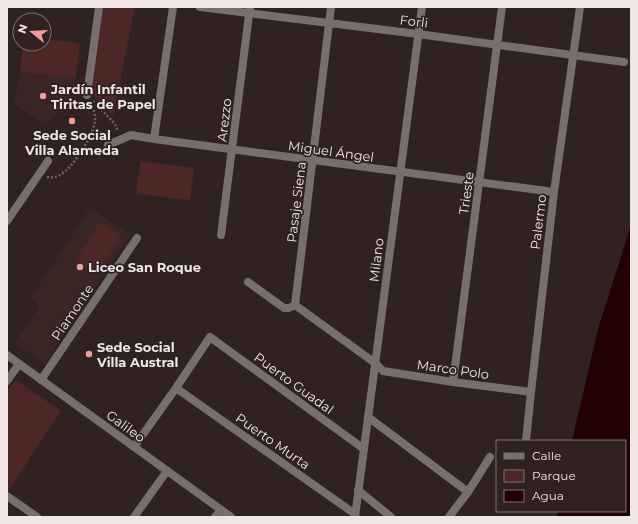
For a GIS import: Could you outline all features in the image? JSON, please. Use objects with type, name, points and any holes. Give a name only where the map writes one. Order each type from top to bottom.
[{"type":"street","points":[[87,95],[99,7]]},
{"type":"street","points":[[154,139],[173,7]]},
{"type":"street","name":"Forli","points":[[200,7],[250,10],[330,23],[498,44],[624,62]]},
{"type":"street","name":"Pasaje Siena","points":[[296,305],[331,7]]},
{"type":"street","name":"Milano","points":[[355,515],[422,7]]},
{"type":"street","name":"Trieste","points":[[453,382],[502,7]]},
{"type":"street","name":"Palermo","points":[[526,440],[554,192],[580,7]]},
{"type":"street","name":"Arezzo","points":[[221,235],[250,10]]},
{"type":"street","name":"Miguel Ángel","points":[[108,146],[131,135],[232,150],[554,192]]},
{"type":"street","points":[[7,221],[48,161]]},
{"type":"street","name":"Piamonte","points":[[41,380],[137,238]]},
{"type":"street","points":[[248,282],[284,308],[289,308],[296,305]]},
{"type":"street","name":"Marco Polo","points":[[296,305],[375,363],[383,371],[531,392]]},
{"type":"street","name":"Puerto Guadal","points":[[176,388],[210,337],[364,449]]},
{"type":"street","name":"Galileo","points":[[7,355],[231,517]]},
{"type":"street","points":[[7,381],[20,364]]},
{"type":"street","points":[[134,447],[176,388]]},
{"type":"street","name":"Puerto Murta","points":[[176,388],[355,515]]},
{"type":"street","points":[[368,417],[468,492]]},
{"type":"street","points":[[449,517],[468,492],[490,457]]},
{"type":"street","points":[[134,517],[167,471]]},
{"type":"street","points":[[358,490],[391,517]]},
{"type":"street","points":[[7,496],[37,517]]},
{"type":"street","points":[[215,517],[221,510]]},
{"type":"path","points":[[87,95],[115,124],[122,139]]},
{"type":"path","points":[[40,174],[50,177],[61,175],[81,152],[95,121],[94,110],[87,95]]},
{"type":"shaded area","name":"Jardín Infantil Tiritas de Papel","points":[[20,72],[76,78],[69,99],[46,125],[14,104]]},
{"type":"shaded area","name":"Liceo San Roque","points":[[90,208],[130,234],[45,363],[15,343],[39,306],[30,299]]},
{"type":"green space","points":[[102,7],[135,7],[113,116],[91,94]]},
{"type":"green space","points":[[52,40],[80,43],[76,78],[20,72],[22,52],[52,52]]},
{"type":"green space","points":[[140,161],[194,168],[190,200],[136,194]]},
{"type":"green space","points":[[100,222],[121,236],[97,275],[75,261]]},
{"type":"green space","points":[[16,380],[61,411],[8,492],[7,392]]},
{"type":"water","points":[[631,225],[631,517],[557,517],[558,512],[626,512],[626,440],[572,440],[598,329]]},
{"type":"place","name":"Jardín Infantil Tiritas de Papel","points":[[43,96]]},
{"type":"place","name":"Sede Social Villa Alameda","points":[[72,121]]},
{"type":"place","name":"Liceo San Roque","points":[[80,267]]},
{"type":"place","name":"Sede Social Villa Austral","points":[[89,354]]}]
